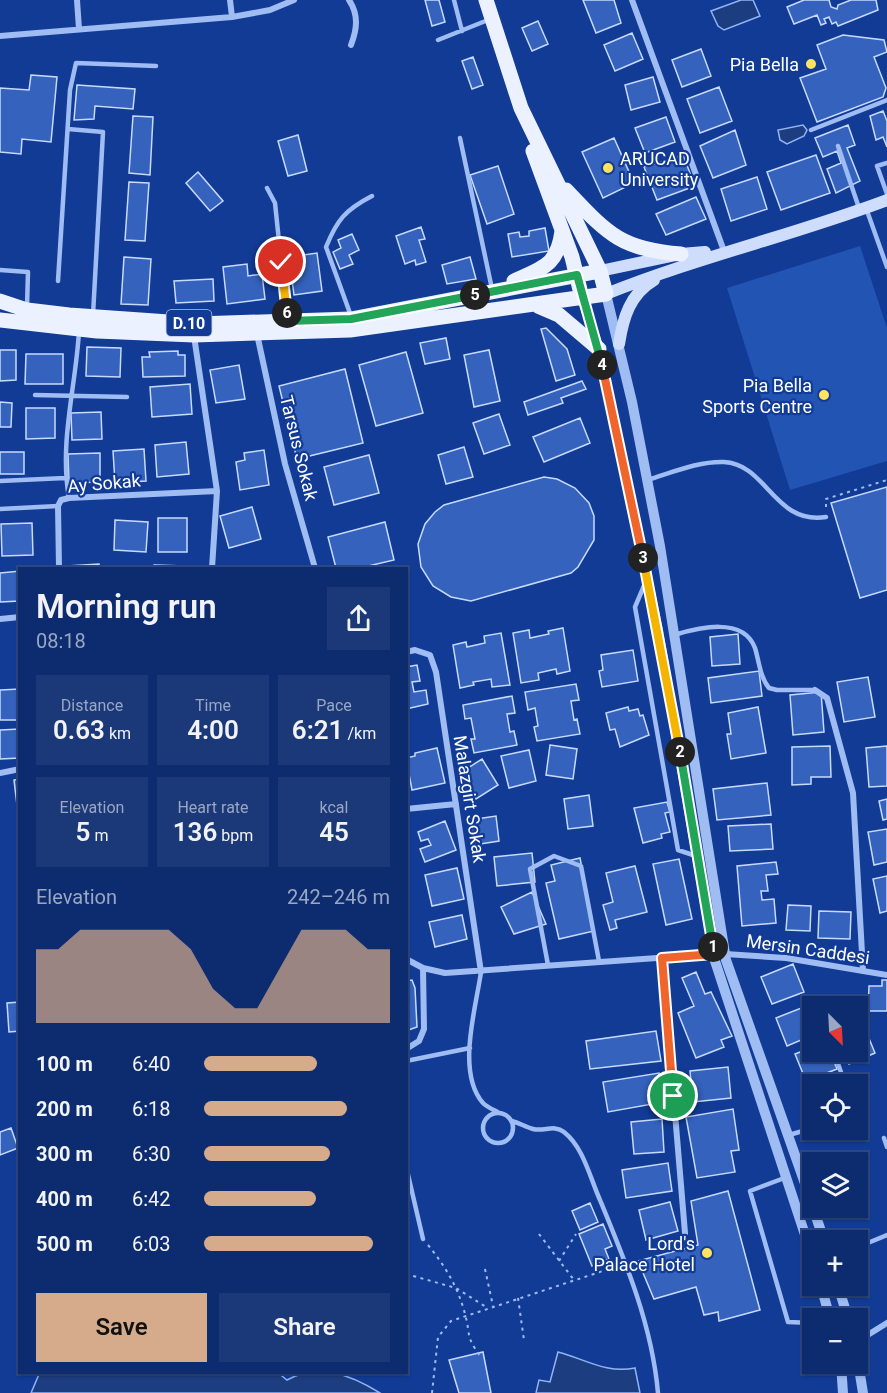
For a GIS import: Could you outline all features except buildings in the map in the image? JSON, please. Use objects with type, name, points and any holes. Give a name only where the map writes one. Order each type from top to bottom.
[{"type":"main road","points":[[486,0],[542,180],[562,228],[582,298]]},
{"type":"main road","points":[[521,108],[600,271],[606,294],[678,261]]},
{"type":"main road","points":[[554,177],[594,222],[618,240],[659,252],[678,261]]},
{"type":"main road","points":[[577,275],[678,261],[724,251],[887,200]]},
{"type":"main road","points":[[493,291],[552,260],[560,250],[562,228]]},
{"type":"main road","points":[[619,344],[623,321],[631,303],[644,286],[678,261]]},
{"type":"main road","name":"D.10","points":[[0,320],[80,329],[194,335],[350,330],[379,319],[493,291],[577,275]]},
{"type":"main road","name":"D.10","points":[[0,302],[27,310],[197,324],[379,319],[535,305],[606,294]]},
{"type":"main road","points":[[535,305],[559,315],[599,349]]},
{"type":"street","points":[[77,0],[79,29]]},
{"type":"street","points":[[230,0],[232,17]]},
{"type":"street","points":[[0,36],[232,17],[270,9],[294,0]]},
{"type":"street","points":[[349,0],[356,13],[356,31],[351,45]]},
{"type":"street","points":[[632,0],[724,251]]},
{"type":"street","points":[[606,294],[619,344],[647,480],[674,635],[717,954],[789,1135],[802,1174]]},
{"type":"street","points":[[582,298],[599,349],[647,579],[717,954],[804,1230]]},
{"type":"street","name":"Tarsus Sokak","points":[[257,333],[285,464],[315,567]]},
{"type":"street","points":[[194,335],[217,491],[212,567]]},
{"type":"street","name":"Ay Sokak","points":[[59,567],[58,506],[61,500],[217,491]]},
{"type":"street","points":[[0,618],[18,618]]},
{"type":"street","name":"Malazgirt Sokak","points":[[408,652],[415,650],[430,655],[436,672],[481,972]]},
{"type":"street","points":[[815,690],[827,698],[853,794],[863,971]]},
{"type":"street","points":[[0,773],[18,769]]},
{"type":"street","points":[[408,809],[456,804]]},
{"type":"street","name":"Mersin Caddesi","points":[[423,968],[445,972],[481,972],[599,961],[717,954],[786,958],[887,975]]},
{"type":"street","points":[[662,958],[685,1233]]},
{"type":"street","points":[[408,960],[423,968],[424,1029],[419,1041],[408,1047]]},
{"type":"street","points":[[868,1335],[887,1323]]},
{"type":"street","points":[[842,1374],[843,1393]]},
{"type":"street","points":[[860,1374],[863,1393]]},
{"type":"lane","points":[[454,0],[462,31]]},
{"type":"lane","points":[[438,40],[490,18]]},
{"type":"lane","points":[[58,281],[70,90],[76,63],[156,66]]},
{"type":"lane","points":[[811,130],[887,100]]},
{"type":"lane","points":[[68,129],[103,132],[93,317]]},
{"type":"lane","points":[[460,138],[493,291]]},
{"type":"lane","points":[[838,146],[887,267]]},
{"type":"lane","points":[[887,163],[877,166],[887,194]]},
{"type":"lane","points":[[267,188],[275,203],[288,321]]},
{"type":"lane","points":[[351,319],[326,247],[336,222],[349,209],[372,196]]},
{"type":"lane","points":[[0,270],[28,272],[27,310]]},
{"type":"lane","points":[[69,498],[65,478],[71,397],[77,375],[80,329]]},
{"type":"lane","points":[[35,396],[127,397]]},
{"type":"lane","points":[[647,480],[706,463],[726,462],[745,467],[784,508],[813,519],[826,517]]},
{"type":"lane","points":[[0,480],[65,478]]},
{"type":"lane","points":[[0,509],[58,506]]},
{"type":"lane","points":[[647,579],[635,607],[678,850],[697,856]]},
{"type":"lane","points":[[674,635],[696,628],[717,627],[739,631],[754,645],[769,688],[815,690]]},
{"type":"lane","points":[[548,965],[530,869],[554,856],[581,866],[599,961]]},
{"type":"lane","points":[[481,972],[470,1048],[471,1080],[484,1103],[499,1113],[535,1130],[557,1128],[581,1153],[626,1263],[656,1360],[658,1393]]},
{"type":"lane","points":[[408,1061],[470,1048]]},
{"type":"lane","points":[[499,1113],[490,1115],[484,1123],[484,1132],[490,1140],[499,1143],[508,1139],[513,1131],[512,1121]]},
{"type":"lane","points":[[789,1135],[802,1131]]},
{"type":"lane","points":[[884,1138],[887,1147]]},
{"type":"lane","points":[[408,1175],[423,1239]]},
{"type":"lane","points":[[787,1177],[750,1191],[788,1322],[802,1323]]},
{"type":"lane","points":[[868,1242],[887,1235]]},
{"type":"path","points":[[826,517],[826,499],[887,480]]},
{"type":"path","points":[[539,1234],[574,1280]]},
{"type":"path","points":[[559,1261],[576,1234]]},
{"type":"path","points":[[423,1239],[438,1258],[456,1288],[466,1316],[468,1339],[480,1356]]},
{"type":"path","points":[[432,1393],[438,1337],[451,1321],[626,1263]]},
{"type":"path","points":[[484,1269],[493,1306]]},
{"type":"path","points":[[408,1275],[456,1288],[487,1308]]},
{"type":"path","points":[[518,1298],[524,1340]]},
{"type":"shaded area","points":[[741,0],[753,0],[760,16],[724,30],[718,26],[711,11]]},
{"type":"shaded area","points":[[803,125],[807,130],[804,136],[787,144],[780,140],[778,130]]},
{"type":"shaded area","name":"Pia Bella Sports Centre","points":[[860,246],[887,328],[887,461],[790,490],[727,288]]},
{"type":"shaded area","points":[[558,1352],[605,1367],[635,1368],[640,1393],[536,1393],[539,1380],[550,1382]]},
{"type":"shaded area","points":[[39,1374],[280,1374],[287,1380],[303,1374],[339,1374],[380,1393],[31,1393]]},
{"type":"place","name":"Pia Bella","points":[[811,64]]},
{"type":"place","name":"ARUCAD University","points":[[608,168]]},
{"type":"place","name":"Pia Bella Sports Centre","points":[[824,395]]},
{"type":"place","name":"Lord's Palace Hotel","points":[[707,1253]]},
{"type":"route","points":[[281,262],[288,321],[351,319],[577,275],[599,349],[658,630],[714,954],[662,958],[673,1096]]}]
